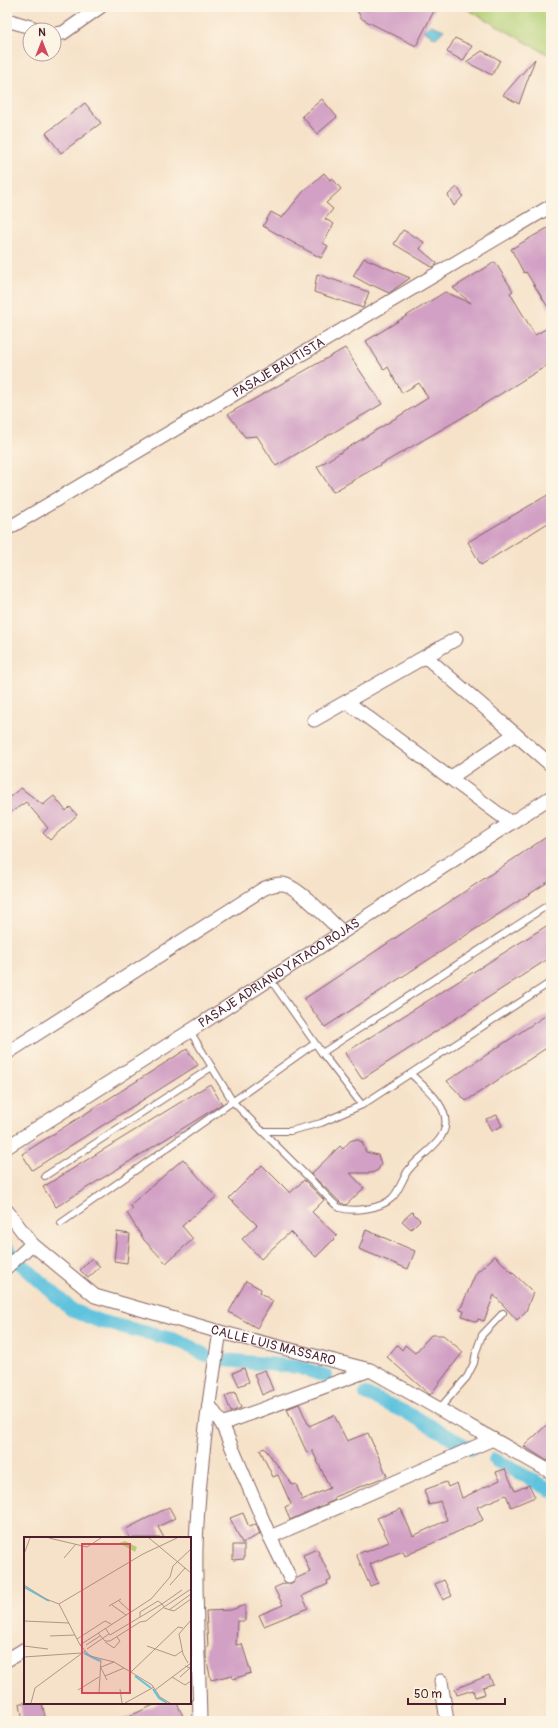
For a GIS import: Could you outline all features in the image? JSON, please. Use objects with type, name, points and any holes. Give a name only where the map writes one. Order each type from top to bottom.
[{"type":"street","points":[[62,33],[100,7]]},
{"type":"street","points":[[7,20],[22,25]]},
{"type":"street","name":"PASAJE BAUTISTA","points":[[7,529],[551,206]]},
{"type":"street","points":[[314,720],[456,639]]},
{"type":"street","points":[[426,657],[551,765]]},
{"type":"street","points":[[347,702],[512,823]]},
{"type":"street","points":[[450,778],[515,734]]},
{"type":"street","name":"PASAJE ADRIANO YATACO ROJAS","points":[[7,1147],[190,1031],[551,797]]},
{"type":"street","points":[[7,1052],[274,884],[283,884],[294,888],[342,932]]},
{"type":"street","name":"CALLE LUIS MASSARO","points":[[7,1211],[32,1244],[95,1296],[220,1332],[370,1370],[551,1472]]},
{"type":"street","points":[[8,1266],[32,1244]]},
{"type":"street","points":[[200,1721],[193,1550],[202,1459],[220,1332]]},
{"type":"street","points":[[222,1424],[370,1370]]},
{"type":"street","points":[[209,1405],[222,1424],[270,1537],[289,1576]]},
{"type":"street","points":[[270,1537],[493,1439]]},
{"type":"street","points":[[7,1660],[24,1650]]},
{"type":"street","points":[[442,1681],[447,1721]]},
{"type":"lane","points":[[322,1053],[551,903]]},
{"type":"lane","points":[[270,979],[314,1044],[362,1105]]},
{"type":"lane","points":[[262,1130],[290,1131],[321,1123],[362,1105],[551,982]]},
{"type":"lane","points":[[190,1031],[233,1102],[339,1207],[357,1210],[375,1207],[392,1198],[408,1171],[418,1159],[438,1143],[445,1129],[445,1117],[440,1105],[411,1074]]},
{"type":"lane","points":[[61,1223],[314,1044]]},
{"type":"lane","points":[[45,1176],[212,1067]]},
{"type":"lane","points":[[439,1408],[467,1377],[474,1363],[482,1335],[503,1313]]},
{"type":"green space","points":[[463,7],[551,7],[551,56]]},
{"type":"water","points":[[388,10],[426,20],[424,30],[431,25],[444,30],[436,38]]},
{"type":"building","points":[[355,7],[436,7],[416,46],[362,19]]},
{"type":"building","points":[[455,38],[472,46],[463,61],[447,52]]},
{"type":"building","points":[[482,51],[500,60],[492,75],[466,62]]},
{"type":"building","points":[[535,59],[519,104],[503,95]]},
{"type":"building","points":[[322,99],[337,117],[317,134],[302,116]]},
{"type":"building","points":[[85,103],[101,123],[61,153],[46,133]]},
{"type":"building","points":[[324,173],[330,180],[332,178],[341,189],[326,203],[333,209],[325,219],[334,224],[323,243],[328,246],[321,258],[263,226],[271,212],[282,218],[303,192]]},
{"type":"building","points":[[457,187],[463,196],[454,206],[448,195]]},
{"type":"building","points":[[551,226],[551,312],[526,272],[524,273],[511,249]]},
{"type":"building","points":[[403,230],[424,242],[420,249],[437,263],[435,266],[432,267],[394,244]]},
{"type":"building","points":[[364,258],[410,278],[389,293],[372,285],[371,286],[353,276]]},
{"type":"building","points":[[495,262],[513,291],[510,293],[535,335],[551,326],[551,363],[458,420],[333,492],[317,467],[428,398],[419,383],[402,393],[388,367],[384,370],[366,341],[445,292],[471,303],[453,288]]},
{"type":"building","points":[[317,274],[369,292],[363,308],[314,292]]},
{"type":"building","points":[[345,348],[382,404],[276,466],[257,436],[245,437],[228,414]]},
{"type":"building","points":[[551,493],[551,521],[481,565],[468,542]]},
{"type":"building","points":[[21,788],[43,805],[54,796],[66,811],[70,807],[77,815],[50,840],[43,833],[48,828],[26,802],[7,815],[7,799]]},
{"type":"building","points":[[551,834],[551,880],[325,1027],[304,999]]},
{"type":"building","points":[[551,923],[551,957],[362,1079],[345,1053]]},
{"type":"building","points":[[551,1012],[551,1045],[466,1101],[447,1081]]},
{"type":"building","points":[[187,1049],[198,1065],[32,1170],[22,1154]]},
{"type":"building","points":[[210,1084],[222,1104],[56,1207],[43,1187]]},
{"type":"building","points":[[497,1115],[502,1126],[491,1131],[486,1119]]},
{"type":"building","points":[[356,1139],[362,1142],[366,1152],[378,1155],[381,1164],[378,1170],[372,1173],[350,1173],[364,1188],[346,1205],[341,1203],[311,1174],[340,1146],[343,1149],[350,1141]]},
{"type":"building","points":[[183,1159],[216,1197],[182,1226],[193,1239],[166,1263],[144,1240],[127,1213],[133,1209],[130,1205]]},
{"type":"building","points":[[262,1165],[290,1193],[304,1180],[324,1200],[312,1212],[337,1236],[316,1257],[290,1232],[261,1259],[242,1239],[257,1225],[229,1198]]},
{"type":"building","points":[[412,1212],[420,1220],[411,1229],[402,1221]]},
{"type":"building","points":[[366,1230],[415,1251],[408,1269],[359,1249]]},
{"type":"building","points":[[117,1232],[130,1234],[127,1263],[114,1261]]},
{"type":"building","points":[[495,1256],[533,1292],[526,1311],[517,1320],[494,1295],[484,1321],[478,1319],[477,1322],[462,1316],[464,1311],[460,1310],[476,1273]]},
{"type":"building","points":[[92,1258],[100,1267],[88,1278],[80,1270]]},
{"type":"building","points":[[246,1281],[261,1289],[260,1293],[273,1301],[257,1328],[229,1312]]},
{"type":"building","points":[[431,1335],[443,1335],[463,1352],[430,1395],[387,1357],[397,1345],[402,1350],[405,1345],[415,1353]]},
{"type":"building","points":[[244,1368],[249,1382],[239,1386],[233,1373]]},
{"type":"building","points":[[265,1370],[273,1390],[262,1395],[254,1374]]},
{"type":"building","points":[[235,1392],[241,1408],[231,1412],[225,1396]]},
{"type":"building","points":[[299,1404],[309,1426],[334,1415],[347,1441],[368,1433],[387,1476],[334,1497],[335,1500],[290,1520],[285,1507],[291,1504],[278,1475],[273,1477],[260,1450],[264,1448],[293,1485],[296,1484],[302,1500],[330,1488],[312,1450],[307,1453],[287,1409]]},
{"type":"building","points":[[551,1421],[551,1457],[547,1461],[524,1446]]},
{"type":"building","points":[[505,1469],[515,1491],[529,1485],[535,1497],[511,1507],[506,1495],[477,1507],[483,1520],[405,1556],[403,1551],[370,1564],[378,1583],[370,1586],[356,1554],[366,1552],[389,1542],[377,1518],[401,1509],[413,1536],[447,1520],[440,1501],[429,1505],[424,1490],[446,1482],[448,1487],[457,1483],[462,1498],[500,1480],[496,1472]]},
{"type":"building","points":[[169,1507],[175,1518],[158,1527],[163,1537],[130,1537],[126,1529]]},
{"type":"building","points":[[243,1513],[249,1527],[256,1524],[260,1534],[242,1543],[230,1518]]},
{"type":"building","points":[[233,1545],[244,1545],[244,1559],[233,1560]]},
{"type":"building","points":[[317,1549],[331,1579],[327,1581],[328,1584],[302,1596],[308,1608],[264,1626],[259,1615],[283,1605],[274,1588],[285,1583],[292,1583],[297,1578],[310,1572],[303,1555]]},
{"type":"building","points":[[444,1580],[452,1596],[443,1600],[435,1584]]},
{"type":"building","points":[[245,1605],[245,1621],[237,1621],[236,1645],[242,1644],[251,1673],[233,1679],[232,1675],[211,1680],[206,1657],[206,1647],[208,1647],[206,1611],[231,1610]]},
{"type":"building","points":[[489,1675],[493,1684],[483,1687],[485,1694],[475,1697],[473,1690],[457,1695],[455,1689]]},
{"type":"building","points":[[20,1703],[42,1704],[46,1721],[23,1721]]},
{"type":"building","points":[[156,1704],[177,1704],[185,1721],[119,1721]]},
{"type":"waterway","points":[[7,1248],[11,1253]]},
{"type":"waterway","points":[[19,1262],[72,1310],[99,1321],[180,1341],[205,1355]]},
{"type":"waterway","points":[[225,1360],[298,1367],[326,1376]]},
{"type":"waterway","points":[[366,1394],[413,1416],[471,1449]]},
{"type":"waterway","points":[[495,1460],[551,1490]]}]
